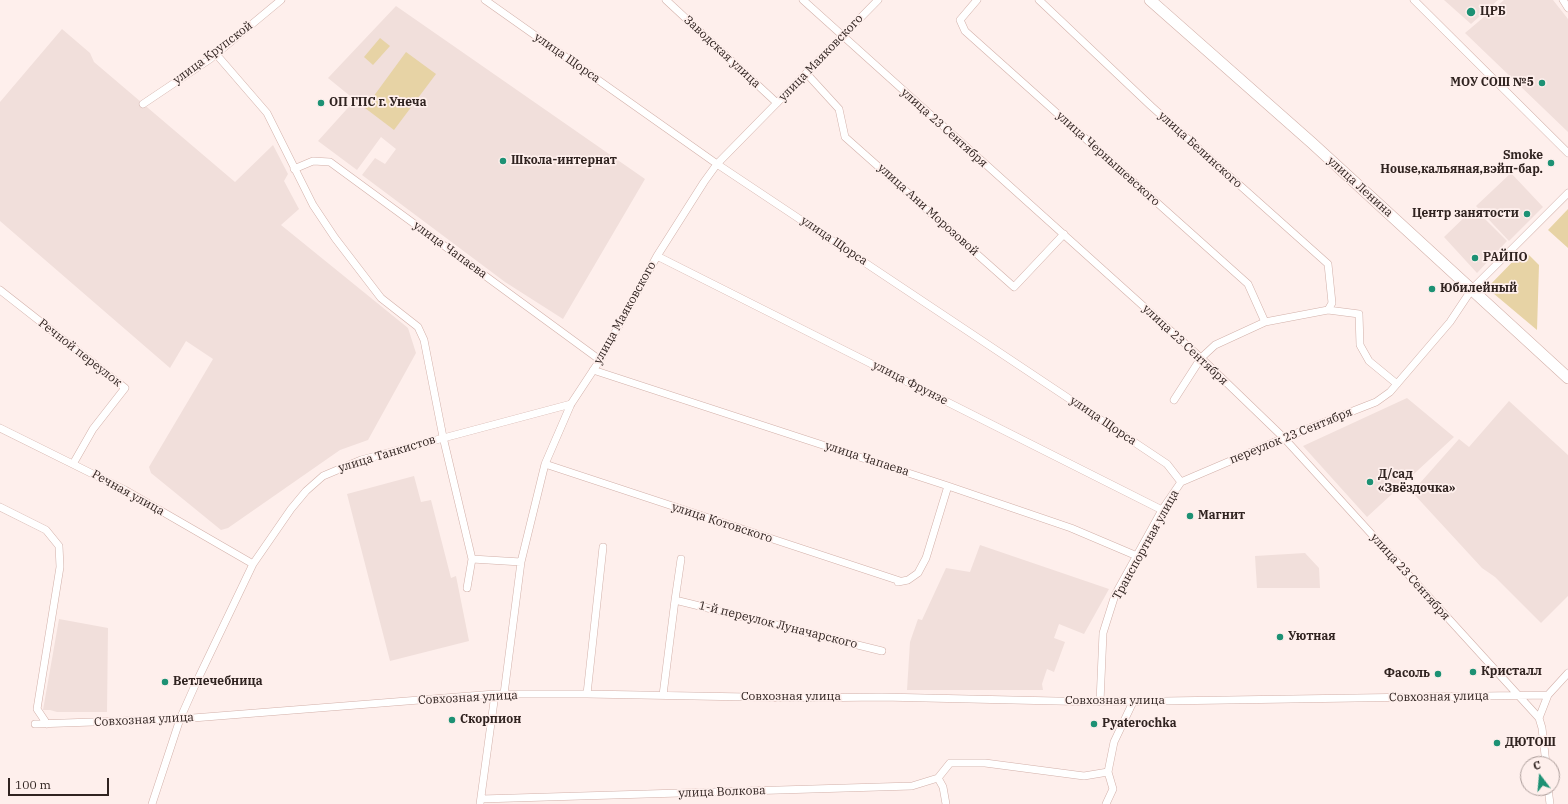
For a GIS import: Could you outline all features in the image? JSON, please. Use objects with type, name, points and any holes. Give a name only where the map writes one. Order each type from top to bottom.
[{"type":"main road","name":"улица Ленина","points":[[1150,0],[1312,144],[1568,378]]},
{"type":"street","name":"улица Крупской","points":[[143,104],[216,54],[281,0]]},
{"type":"street","name":"улица Щорса","points":[[485,0],[718,164],[1167,464],[1181,482]]},
{"type":"street","name":"Заводская улица","points":[[666,0],[777,103]]},
{"type":"street","name":"улица 23 Сентября","points":[[803,0],[1201,358],[1284,438],[1539,718]]},
{"type":"street","name":"улица Маяковского","points":[[504,694],[521,562],[545,464],[571,404],[600,360],[657,256],[704,182],[718,164],[878,0]]},
{"type":"street","name":"улица Чернышевского","points":[[977,0],[960,20],[965,31],[1248,284],[1265,322]]},
{"type":"street","name":"улица Белинского","points":[[1039,0],[1151,106],[1328,264],[1332,304],[1328,310]]},
{"type":"street","points":[[1414,0],[1568,153]]},
{"type":"street","points":[[1563,0],[1568,8]]},
{"type":"street","name":"улица Танкистов","points":[[152,804],[180,719],[196,683],[253,564],[291,509],[306,491],[323,476],[361,460],[443,437],[424,340],[418,328],[380,298],[335,238],[313,205],[267,113],[216,54]]},
{"type":"street","name":"улица Ани Морозовой","points":[[807,74],[839,109],[845,137],[1014,287],[1064,234]]},
{"type":"street","name":"улица Чапаева","points":[[294,169],[313,161],[330,162],[600,360]]},
{"type":"street","points":[[1174,400],[1201,358],[1215,345],[1265,322],[1328,310],[1360,314],[1360,345],[1369,361],[1397,384],[1450,322],[1472,290],[1568,193]]},
{"type":"street","name":"улица Фрунзе","points":[[657,256],[1162,510]]},
{"type":"street","name":"Речной переулок","points":[[0,290],[125,388],[93,429],[73,464]]},
{"type":"street","name":"улица Чапаева","points":[[594,370],[1071,528],[1137,556]]},
{"type":"street","name":"переулок 23 Сентября","points":[[1181,482],[1284,438],[1376,402],[1390,392],[1397,384]]},
{"type":"street","points":[[467,588],[472,559],[443,437],[571,404]]},
{"type":"street","name":"Речная улица","points":[[0,428],[125,490],[253,564]]},
{"type":"street","name":"улица Котовского","points":[[545,464],[899,582],[908,580],[918,573],[926,558],[948,486]]},
{"type":"street","name":"Транспортная улица","points":[[1100,702],[1103,634],[1115,595],[1162,510],[1181,482]]},
{"type":"street","points":[[0,507],[46,530],[59,546],[60,568],[37,709],[47,724]]},
{"type":"street","points":[[587,694],[603,547]]},
{"type":"street","points":[[472,559],[521,562]]},
{"type":"street","points":[[663,695],[681,559]]},
{"type":"street","name":"1-й переулок Луначарского","points":[[675,600],[882,651]]},
{"type":"street","points":[[1545,756],[1542,728],[1539,718],[1548,695],[1568,673]]},
{"type":"street","points":[[481,801],[495,694]]},
{"type":"street","name":"Совхозная улица","points":[[36,724],[180,719],[495,694],[587,694],[801,698],[882,697],[1100,702],[1548,695]]},
{"type":"street","points":[[1106,804],[1113,789],[1108,772],[1114,742],[1133,702]]},
{"type":"street","points":[[946,804],[943,787],[938,778],[950,763],[985,763],[1084,776],[1108,772]]},
{"type":"street","name":"улица Волкова","points":[[481,801],[912,786],[938,778]]},
{"type":"shaded area","name":"ЦРБ","points":[[1444,0],[1498,0],[1471,24]]},
{"type":"shaded area","name":"МОУ СОШ №5","points":[[1504,0],[1553,0],[1568,19],[1568,132],[1465,33]]},
{"type":"shaded area","name":"Школа-интернат","points":[[396,6],[645,179],[563,319],[505,282],[362,175],[375,158],[385,164],[396,149],[381,137],[357,170],[318,141],[355,100],[328,78]]},
{"type":"shaded area","points":[[62,29],[90,53],[94,62],[235,182],[273,145],[288,174],[284,181],[299,209],[281,225],[408,328],[416,353],[368,440],[340,450],[228,528],[221,530],[151,473],[149,467],[213,359],[186,341],[170,368],[0,221],[0,102]]},
{"type":"shaded area","points":[[380,38],[390,46],[373,65],[364,57]]},
{"type":"shaded area","points":[[406,52],[436,74],[394,130],[365,108]]},
{"type":"shaded area","points":[[1511,173],[1543,207],[1509,241],[1476,206]]},
{"type":"shaded area","points":[[1474,208],[1507,241],[1477,273],[1444,237]]},
{"type":"shaded area","points":[[1568,209],[1568,248],[1548,230]]},
{"type":"shaded area","points":[[1524,250],[1539,265],[1537,330],[1487,288]]},
{"type":"shaded area","name":"Д/сад «Звёздочка»","points":[[1407,398],[1454,437],[1367,517],[1303,446]]},
{"type":"shaded area","points":[[1509,401],[1568,455],[1568,596],[1541,623],[1495,577],[1482,568],[1412,492],[1459,439],[1469,447]]},
{"type":"shaded area","points":[[414,476],[421,502],[431,500],[451,578],[456,576],[469,641],[390,661],[347,494]]},
{"type":"shaded area","points":[[980,545],[1109,589],[1084,634],[1059,624],[1054,638],[1065,642],[1054,672],[1047,669],[1042,684],[1043,690],[907,690],[910,642],[918,619],[922,620],[946,568],[970,572]]},
{"type":"shaded area","points":[[1305,553],[1319,568],[1320,588],[1257,588],[1255,556]]},
{"type":"shaded area","points":[[59,619],[108,628],[107,712],[57,712],[43,710]]},
{"type":"place","name":"ЦРБ","points":[[1471,12]]},
{"type":"place","name":"МОУ СОШ №5","points":[[1542,83]]},
{"type":"place","name":"ОП ГПС г. Унеча","points":[[321,103]]},
{"type":"place","name":"Школа-интернат","points":[[503,161]]},
{"type":"place","name":"Smoke House,кальяная,вэйп-бар.","points":[[1551,163]]},
{"type":"place","name":"Центр занятости","points":[[1527,214]]},
{"type":"place","name":"РАЙПО","points":[[1475,258]]},
{"type":"place","name":"Юбилейный","points":[[1432,289]]},
{"type":"place","name":"Д/сад «Звёздочка»","points":[[1370,482]]},
{"type":"place","name":"Магнит","points":[[1190,516]]},
{"type":"place","name":"Уютная","points":[[1280,637]]},
{"type":"place","name":"Кристалл","points":[[1473,672]]},
{"type":"place","name":"Фасоль","points":[[1438,674]]},
{"type":"place","name":"Ветлечебница","points":[[165,682]]},
{"type":"place","name":"Скорпион","points":[[452,720]]},
{"type":"place","name":"Pyaterochka","points":[[1094,724]]},
{"type":"place","name":"ДЮТОШ","points":[[1497,743]]}]
